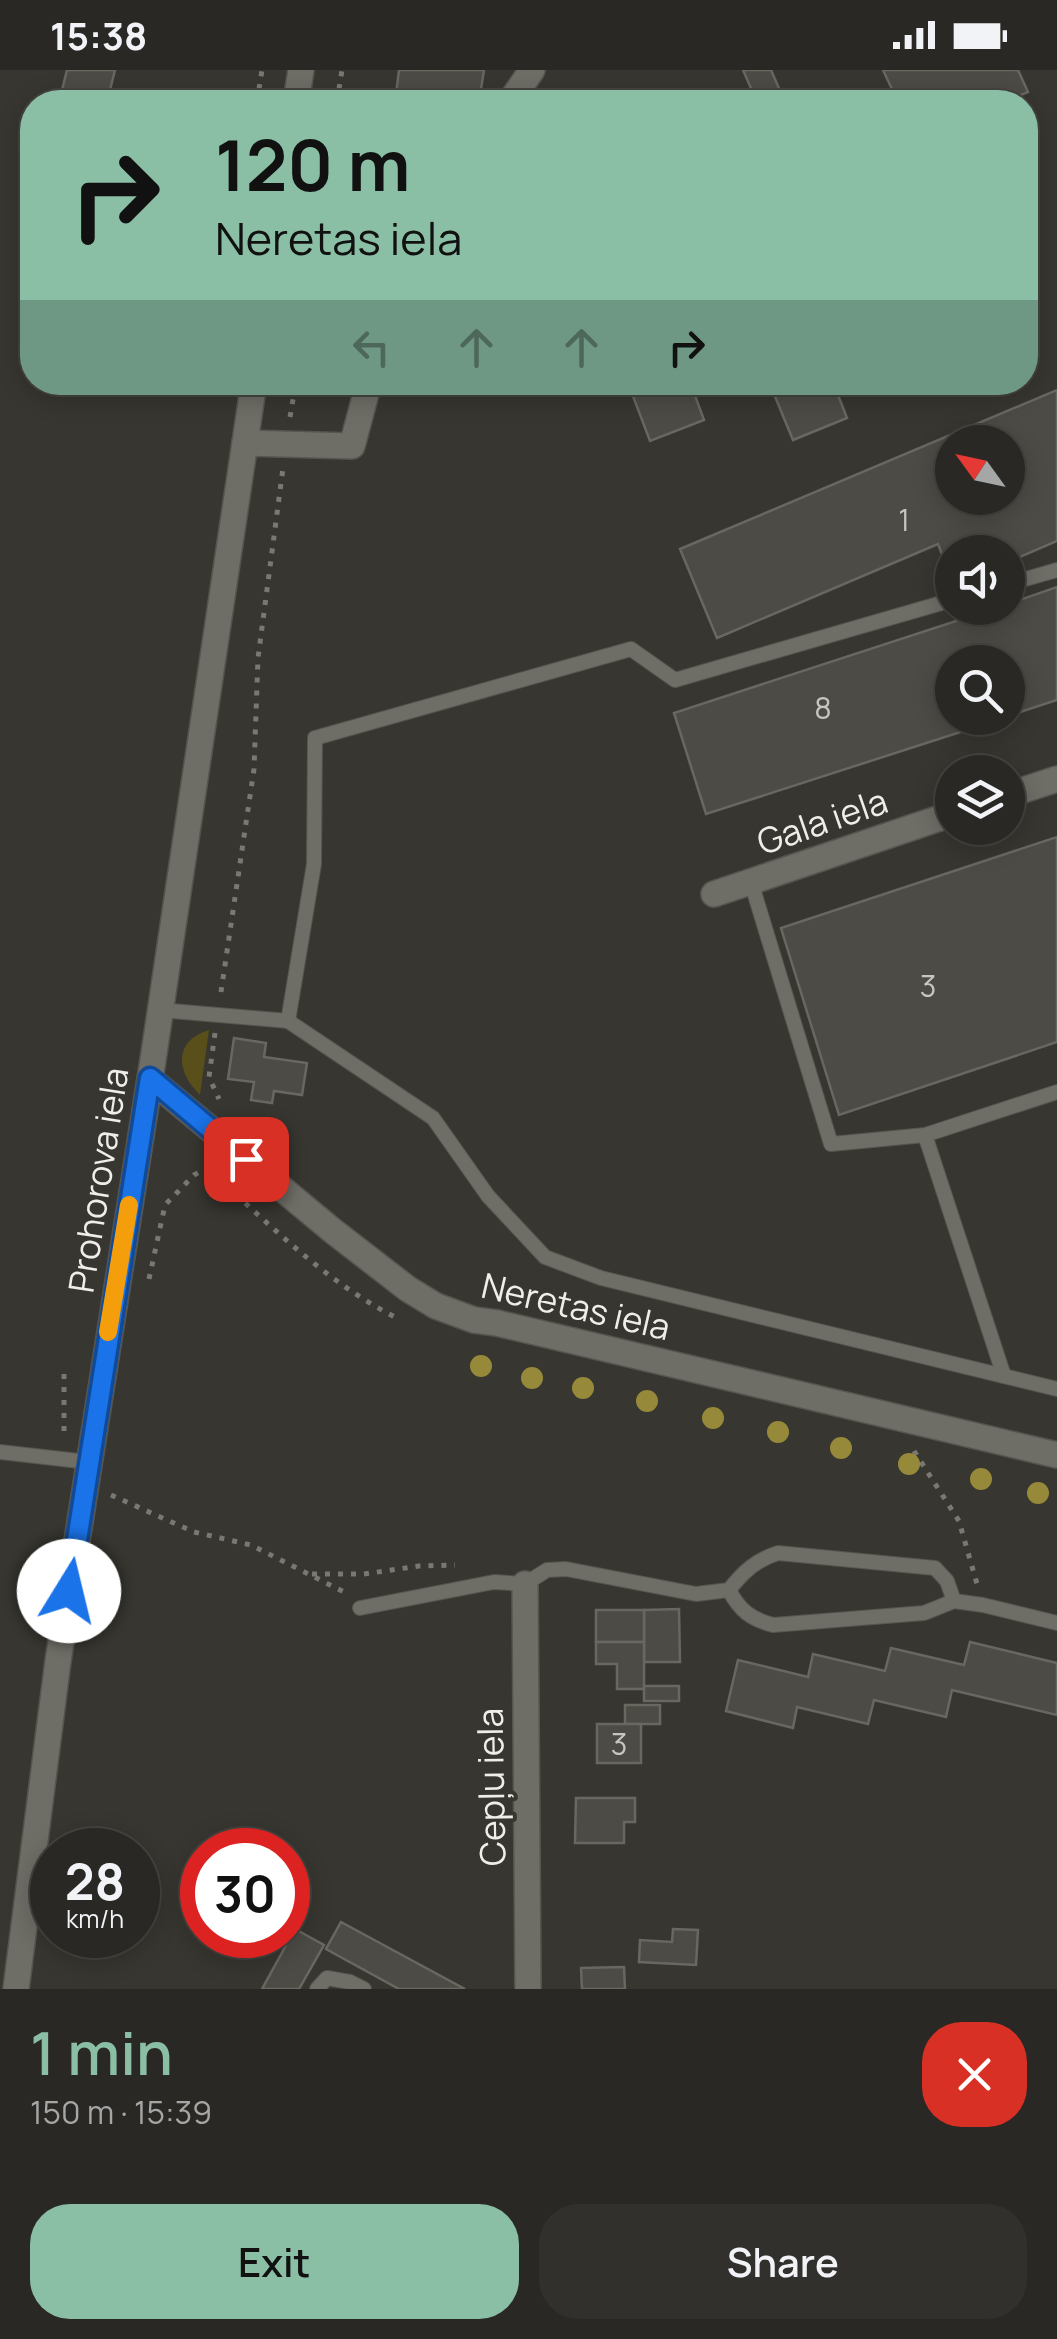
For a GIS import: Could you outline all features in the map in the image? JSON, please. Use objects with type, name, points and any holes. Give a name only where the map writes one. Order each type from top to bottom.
[{"type":"street","name":"Prohorova iela","points":[[16,1989],[58,1661],[252,395]]},
{"type":"street","points":[[245,443],[352,446],[366,395]]},
{"type":"street","points":[[1025,789],[1057,779]]},
{"type":"street","name":"Gala iela","points":[[714,894],[935,820]]},
{"type":"street","name":"Neretas iela","points":[[150,1078],[332,1231],[408,1290],[436,1306],[474,1320],[1057,1455]]},
{"type":"street","name":"Cepļu iela","points":[[525,1584],[528,1989]]},
{"type":"lane","points":[[1025,579],[1057,570]]},
{"type":"lane","points":[[288,1020],[314,864],[314,738],[631,648],[675,680],[935,605]]},
{"type":"lane","points":[[751,882],[831,1144],[926,1134],[1057,1092]]},
{"type":"lane","points":[[160,1010],[288,1020],[433,1118],[488,1196],[545,1257],[601,1278],[1057,1389]]},
{"type":"lane","points":[[926,1134],[1004,1376]]},
{"type":"lane","points":[[0,1452],[59,1459],[86,1474]]},
{"type":"lane","points":[[360,1608],[494,1582],[525,1584],[547,1570],[566,1569],[696,1594],[729,1590],[743,1571],[778,1553],[934,1568],[947,1581],[954,1601]]},
{"type":"lane","points":[[729,1590],[738,1606],[754,1620],[773,1625],[924,1612],[954,1601],[1057,1623]]},
{"type":"lane","points":[[318,1989],[327,1978],[364,1989]]},
{"type":"path","points":[[59,1459],[64,1429],[64,1371]]},
{"type":"path","points":[[912,1448],[958,1522],[982,1605]]},
{"type":"path","points":[[86,1474],[194,1532],[250,1545],[346,1591],[360,1608]]},
{"type":"path","points":[[308,1574],[364,1574],[419,1566],[482,1564],[494,1582]]},
{"type":"shaded area","points":[[209,1030],[200,1095],[186,1077],[182,1058],[189,1042]]},
{"type":"building","points":[[67,70],[115,70],[110,90],[62,90]]},
{"type":"building","points":[[399,70],[484,70],[481,90],[396,90]]},
{"type":"building","points":[[743,70],[771,70],[780,90],[752,90]]},
{"type":"building","points":[[883,70],[1018,70],[1027,90],[892,90]]},
{"type":"building","points":[[1057,390],[1057,541],[1025,555],[1025,535],[935,535],[935,545],[717,638],[680,549],[935,441],[935,515],[1025,515],[1025,425],[974,425]]},
{"type":"building","points":[[633,395],[695,395],[704,420],[650,441]]},
{"type":"building","points":[[774,395],[838,395],[847,418],[793,440]]},
{"type":"building","points":[[1057,587],[1057,700],[1025,710],[1025,645],[935,645],[935,735],[951,735],[706,814],[674,713],[944,625],[1025,625],[1025,598]]},
{"type":"building","points":[[1057,837],[1057,1042],[839,1115],[781,928]]},
{"type":"building","points":[[234,1038],[266,1043],[264,1057],[307,1063],[302,1095],[274,1091],[272,1103],[251,1100],[254,1082],[228,1079]]},
{"type":"building","points":[[679,1609],[680,1662],[644,1662],[644,1610]]},
{"type":"building","points":[[596,1610],[644,1610],[644,1642],[596,1642]]},
{"type":"building","points":[[596,1642],[644,1642],[644,1689],[617,1689],[617,1664],[596,1664]]},
{"type":"building","points":[[970,1642],[1057,1663],[1057,1715],[952,1690],[946,1717],[874,1700],[868,1724],[797,1707],[793,1728],[726,1711],[738,1660],[808,1677],[813,1654],[885,1671],[891,1648],[964,1665]]},
{"type":"building","points":[[644,1686],[679,1686],[679,1701],[644,1701]]},
{"type":"building","points":[[625,1705],[660,1705],[660,1724],[625,1724]]},
{"type":"building","points":[[597,1724],[641,1724],[641,1763],[597,1763]]},
{"type":"building","points":[[576,1798],[635,1798],[635,1822],[624,1822],[624,1843],[575,1843]]},
{"type":"building","points":[[341,1922],[465,1989],[399,1989],[326,1949]]},
{"type":"building","points":[[673,1929],[698,1930],[696,1965],[639,1962],[640,1940],[672,1942]]},
{"type":"building","points":[[310,1937],[324,1945],[299,1989],[262,1989],[279,1958],[310,1958]]},
{"type":"building","points":[[624,1967],[625,1989],[582,1989],[581,1968]]},
{"type":"slow traffic","points":[[108,1332],[129,1205]]},
{"type":"route","points":[[69,1591],[150,1078],[246,1159]]}]
